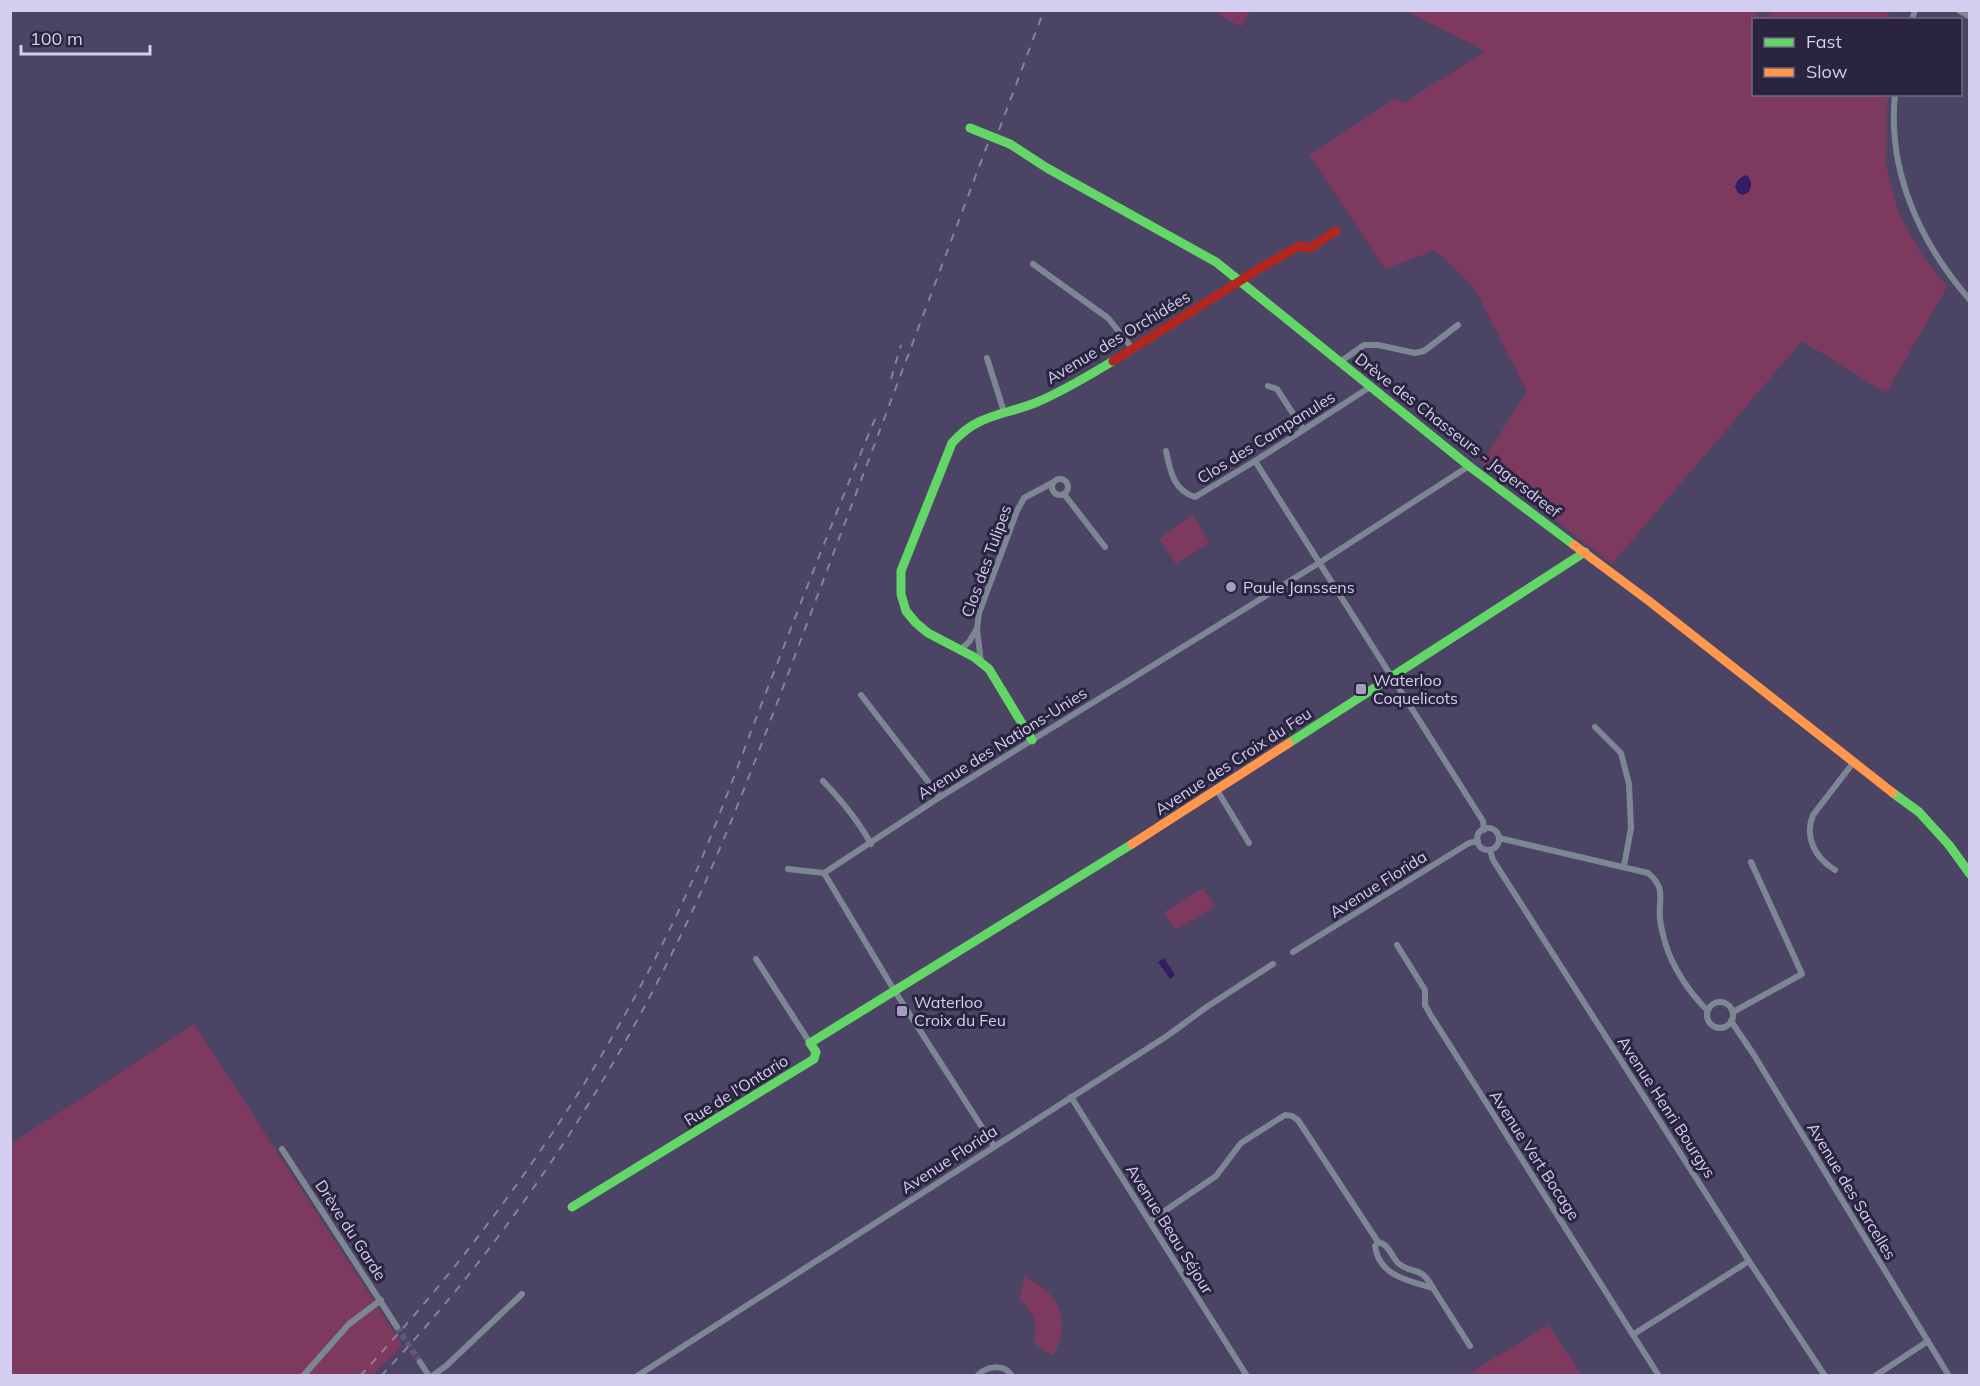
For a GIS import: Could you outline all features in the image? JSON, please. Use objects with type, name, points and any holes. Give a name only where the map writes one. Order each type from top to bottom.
[{"type":"street","points":[[1958,10],[1970,17]]},
{"type":"street","points":[[1895,96],[1893,115],[1898,162],[1911,207],[1928,242],[1970,300]]},
{"type":"street","name":"Drève des Chasseurs - Jagersdreef","points":[[970,128],[1010,144],[1047,168],[1216,262],[1469,466],[1744,674],[1853,763],[1919,812],[1938,832],[1970,874]]},
{"type":"street","name":"Avenue des Orchidées","points":[[1032,740],[989,669],[981,662],[915,624],[902,599],[899,585],[901,570],[951,443],[963,431],[980,420],[1035,403],[1084,379],[1299,246],[1310,248],[1336,231]]},
{"type":"street","points":[[1032,264],[1108,318],[1132,348]]},
{"type":"street","points":[[1340,362],[1364,345],[1378,345],[1415,353],[1424,351],[1458,325]]},
{"type":"street","points":[[987,358],[1004,412]]},
{"type":"street","points":[[1268,386],[1277,389],[1303,429]]},
{"type":"street","name":"Clos des Campanules","points":[[1166,451],[1171,475],[1178,486],[1195,497],[1370,387]]},
{"type":"street","points":[[1255,461],[1483,821],[1484,830]]},
{"type":"street","name":"Avenue des Nations-Unies","points":[[824,873],[872,844],[940,797],[1319,563],[1469,466]]},
{"type":"street","points":[[1061,478],[1067,482],[1068,488],[1064,494],[1059,495],[1053,493],[1052,483],[1055,479],[1061,478]]},
{"type":"street","name":"Clos des Tulipes","points":[[960,650],[969,642],[976,629],[979,613],[1024,498],[1052,483]]},
{"type":"street","points":[[1064,494],[1105,547]]},
{"type":"street","name":"Avenue des Croix du Feu","points":[[894,990],[1101,864],[1585,552]]},
{"type":"street","name":"Clos des Tulipes","points":[[976,629],[981,662]]},
{"type":"street","points":[[861,695],[940,797]]},
{"type":"street","points":[[1595,727],[1621,753],[1629,784],[1631,828],[1624,866]]},
{"type":"street","points":[[1835,870],[1824,864],[1812,844],[1809,825],[1813,815],[1853,763]]},
{"type":"street","points":[[823,781],[848,807],[872,844]]},
{"type":"street","points":[[1217,790],[1249,843]]},
{"type":"street","points":[[1484,830],[1494,830],[1499,838],[1498,844],[1490,850],[1484,850],[1478,841],[1480,832],[1484,830]]},
{"type":"street","points":[[1499,838],[1624,866],[1648,873],[1657,880],[1661,890],[1660,919],[1674,965],[1707,1010]]},
{"type":"street","name":"Avenue Florida","points":[[1293,952],[1469,843],[1478,841]]},
{"type":"street","name":"Avenue Henri Bourgys","points":[[1490,850],[1493,860],[1749,1262],[1825,1376]]},
{"type":"street","points":[[1733,1012],[1802,974],[1750,862]]},
{"type":"street","points":[[788,869],[824,873],[894,990],[994,1146]]},
{"type":"street","name":"Avenue Vert Bocage","points":[[1397,945],[1425,990],[1425,1005],[1430,1014],[1659,1376]]},
{"type":"street","points":[[756,959],[810,1043],[894,990]]},
{"type":"street","name":"Avenue Florida","points":[[638,1376],[1167,1036],[1273,964]]},
{"type":"street","points":[[1723,1002],[1733,1012],[1731,1021],[1724,1027],[1716,1027],[1710,1023],[1706,1015],[1713,1003],[1723,1002]]},
{"type":"street","name":"Avenue des Sarcelles","points":[[1731,1021],[1949,1376]]},
{"type":"street","name":"Rue de l'Ontario","points":[[572,1207],[814,1059],[816,1052],[810,1043]]},
{"type":"street","name":"Avenue Beau Séjour","points":[[1071,1097],[1247,1376]]},
{"type":"street","points":[[1149,1221],[1216,1176],[1240,1143],[1284,1115],[1292,1116],[1298,1120],[1378,1242],[1386,1245],[1400,1264],[1423,1273],[1470,1346]]},
{"type":"street","name":"Drève du Garde","points":[[282,1149],[398,1327]]},
{"type":"street","points":[[1378,1242],[1375,1246],[1376,1253],[1394,1277],[1433,1288]]},
{"type":"street","points":[[1634,1334],[1749,1262]]},
{"type":"street","points":[[1394,1277],[1400,1264]]},
{"type":"street","points":[[420,1362],[430,1376],[446,1366],[522,1294]]},
{"type":"street","points":[[303,1376],[349,1324],[381,1300]]},
{"type":"street","points":[[1875,1376],[1928,1341]]},
{"type":"street","points":[[977,1376],[984,1369],[1000,1367],[1009,1371],[1012,1376]]},
{"type":"shaded area","points":[[1777,10],[1885,11],[1892,18],[1762,18]]},
{"type":"shaded area","points":[[1214,11],[1250,11],[1241,27]]},
{"type":"shaded area","points":[[1406,11],[1756,11],[1759,18],[1752,18],[1752,96],[1889,96],[1886,165],[1898,211],[1920,252],[1947,287],[1886,393],[1802,341],[1612,564],[1481,463],[1527,392],[1474,287],[1435,250],[1385,269],[1309,155],[1396,98],[1404,103],[1485,51]]},
{"type":"shaded area","points":[[1747,175],[1751,181],[1751,187],[1749,192],[1743,195],[1738,193],[1735,187],[1739,179]]},
{"type":"shaded area","points":[[1192,515],[1210,543],[1176,564],[1159,539]]},
{"type":"shaded area","points":[[1203,888],[1215,906],[1176,930],[1164,912]]},
{"type":"shaded area","points":[[1164,958],[1175,975],[1170,979],[1158,962]]},
{"type":"shaded area","points":[[194,1024],[403,1346],[372,1375],[11,1376],[11,1144]]},
{"type":"shaded area","points":[[1024,1277],[1046,1291],[1054,1299],[1059,1309],[1062,1331],[1053,1356],[1034,1343],[1034,1318],[1019,1299]]},
{"type":"shaded area","points":[[1548,1325],[1582,1375],[1466,1375],[1472,1372]]},
{"type":"tunnel","points":[[397,1327],[420,1362]]},
{"type":"railway","points":[[999,130],[1044,10]]},
{"type":"railway","points":[[381,1376],[474,1268],[558,1152],[632,1030],[665,967],[696,903],[743,792],[988,143]]},
{"type":"railway","points":[[891,379],[901,345]]},
{"type":"railway","points":[[360,1376],[453,1269],[538,1155],[613,1035],[647,973],[690,887],[875,419]]},
{"type":"traffic: fast","points":[[970,128],[1010,144]]},
{"type":"traffic: fast","points":[[1010,144],[1047,168],[1216,262],[1469,466],[1574,545]]},
{"type":"traffic: fast","points":[[1032,740],[989,669],[974,657],[928,633],[906,611],[901,594],[901,571],[952,443],[962,433],[990,417],[1045,399],[1113,361]]},
{"type":"traffic: fast","points":[[1289,743],[1585,552]]},
{"type":"traffic: fast","points":[[1893,793],[1919,812],[1949,845],[1970,874]]},
{"type":"traffic: fast","points":[[572,1207],[814,1059],[816,1052],[810,1043],[1132,844]]},
{"type":"traffic: slow","points":[[1574,545],[1649,601],[1893,793]]},
{"type":"traffic: slow","points":[[1132,844],[1289,743]]},
{"type":"traffic: jam","points":[[1113,361],[1262,267],[1299,246],[1310,248],[1336,231]]},
{"type":"place","name":"Paule Janssens","points":[[1231,587]]},
{"type":"place","name":"Waterloo Coquelicots","points":[[1361,689]]},
{"type":"place","name":"Waterloo Croix du Feu","points":[[902,1011]]}]
